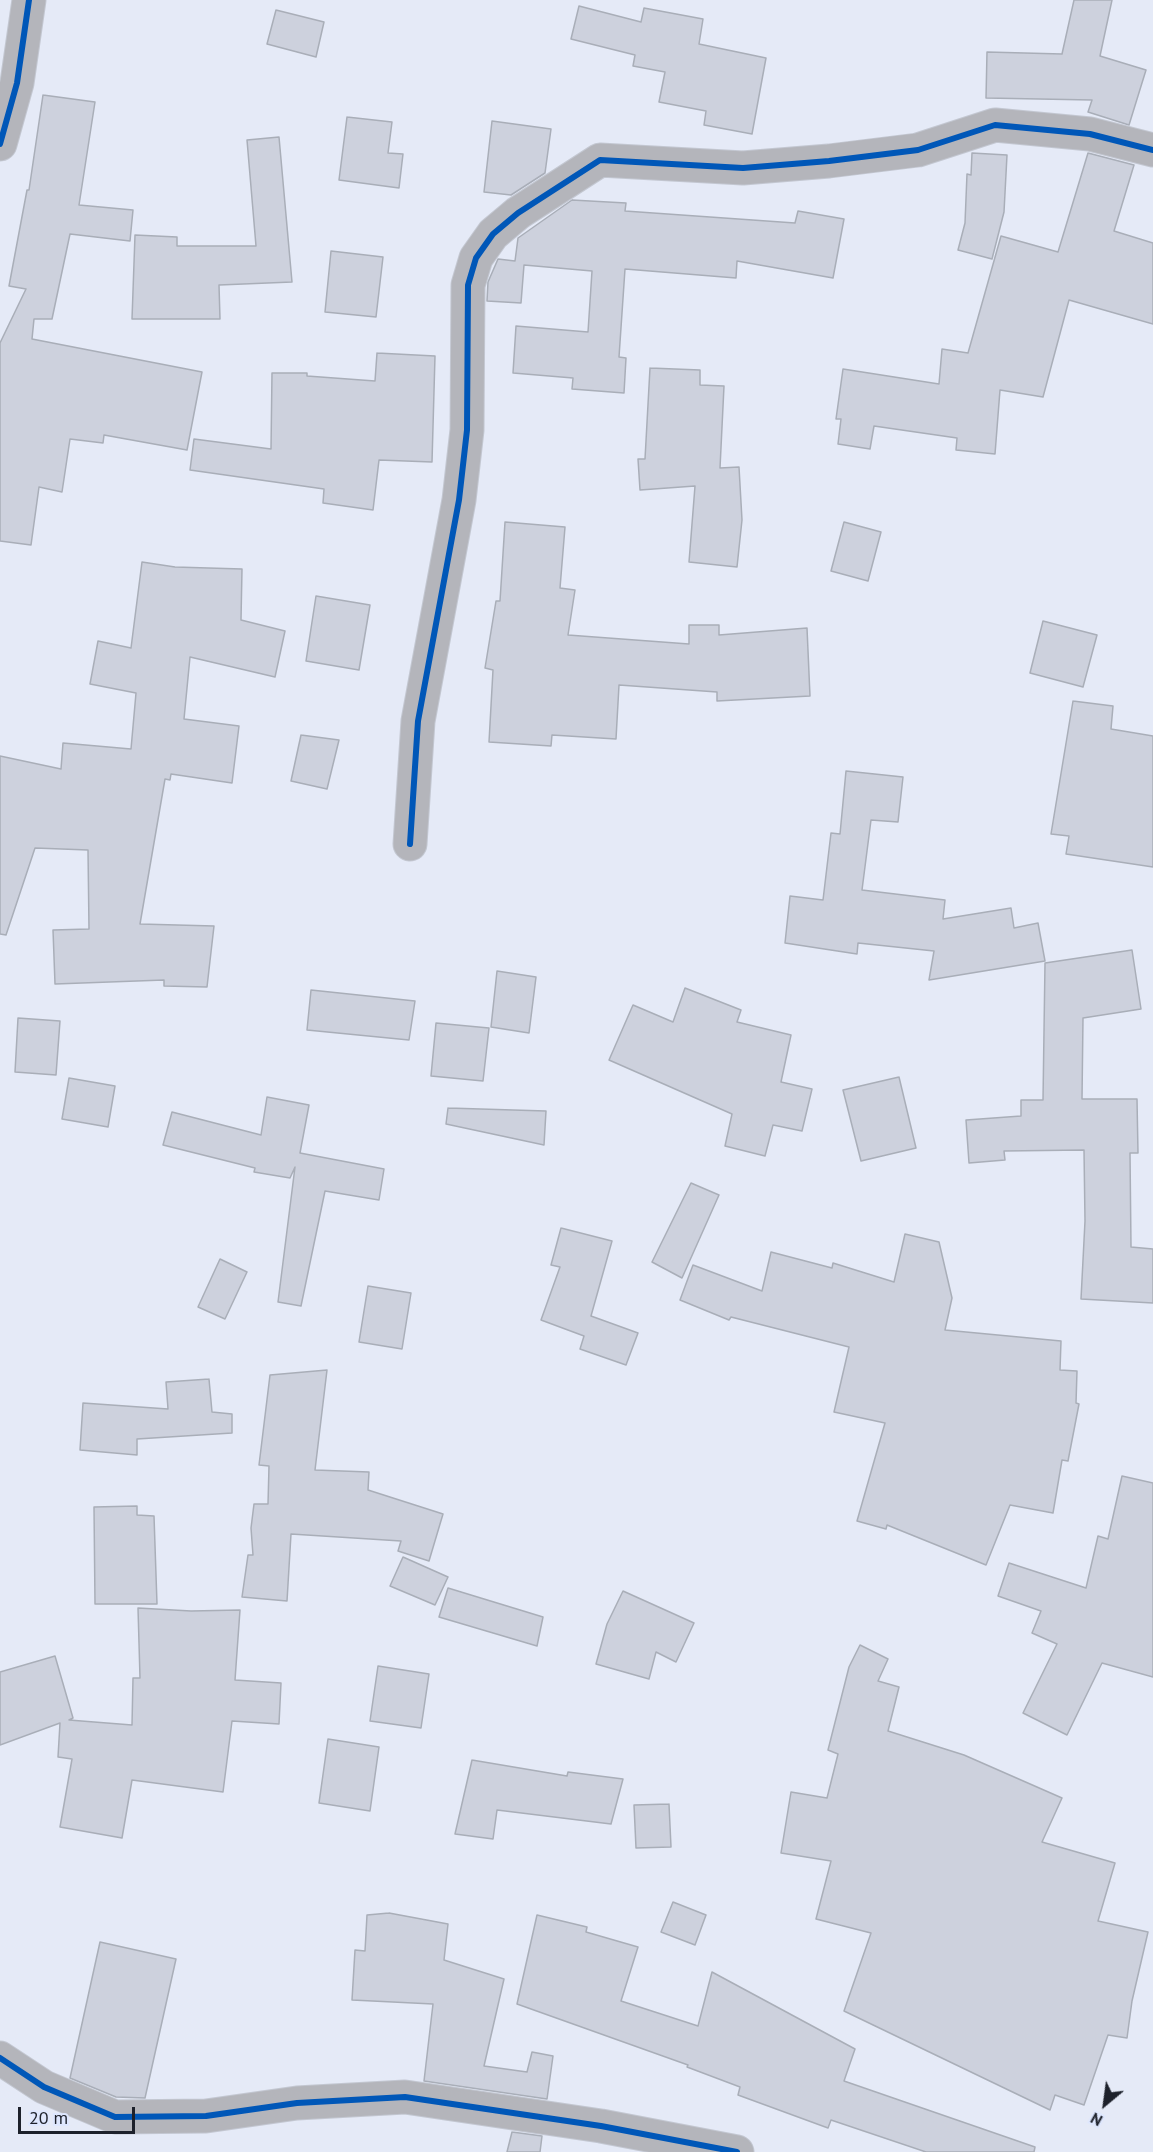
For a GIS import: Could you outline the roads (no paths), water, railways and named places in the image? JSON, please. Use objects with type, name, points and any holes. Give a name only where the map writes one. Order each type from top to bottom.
[{"type":"street","points":[[0,144],[17,83],[28,0]]},
{"type":"street","points":[[410,844],[418,721],[459,500],[467,430],[468,285],[476,258],[493,234],[518,213],[600,160],[743,168],[830,161],[918,150],[995,125],[1090,134],[1153,150]]},
{"type":"street","points":[[0,2058],[44,2087],[115,2117],[206,2116],[297,2103],[405,2097],[601,2126],[736,2152]]}]
